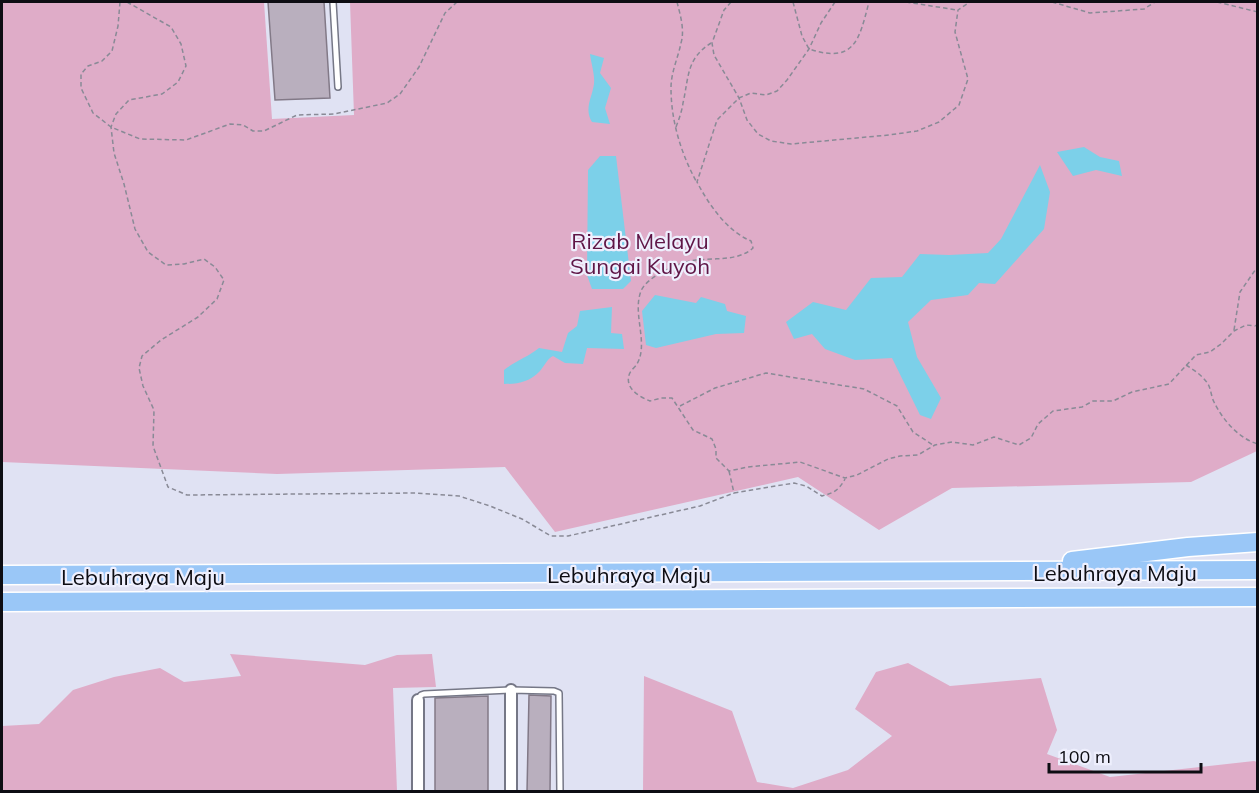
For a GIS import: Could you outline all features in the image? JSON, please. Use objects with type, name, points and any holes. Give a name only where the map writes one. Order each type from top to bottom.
[{"type":"highway","points":[[1039,571],[1075,561],[1188,547],[1257,542]]},
{"type":"highway","name":"Lebuhraya Maju","points":[[2,575],[1257,570]]},
{"type":"highway","name":"Lebuhraya Maju","points":[[2,602],[1257,597]]},
{"type":"highway","points":[[980,598],[1071,608],[1257,609]]},
{"type":"street","points":[[511,690],[511,792]]},
{"type":"street","points":[[418,700],[418,792]]},
{"type":"lane","points":[[333,2],[338,87]]},
{"type":"lane","points":[[418,700],[424,694],[511,690],[559,693],[560,792]]},
{"type":"path","points":[[120,2],[118,26],[112,51],[102,61],[88,66],[81,74],[81,88],[93,113],[111,127],[140,140],[186,141],[230,124],[243,125],[253,131],[264,131],[297,115],[334,114],[387,103],[400,94],[413,76],[445,13],[458,2]]},
{"type":"path","points":[[128,2],[171,27],[181,44],[186,66],[178,82],[162,94],[129,100],[116,114],[111,127],[114,153],[135,229],[148,252],[166,265],[184,264],[204,259],[215,267],[224,280],[218,299],[198,317],[142,356],[139,368],[143,386],[154,410],[153,446],[168,487],[187,495],[416,493],[459,495],[522,519],[551,536],[568,536],[700,506],[734,493],[794,483],[806,486],[822,496],[834,493],[840,488],[845,478]]},
{"type":"path","points":[[677,2],[682,41],[675,60],[671,87],[675,128],[687,163],[704,196],[719,215],[742,237],[751,241],[753,248],[741,256],[693,260],[676,266],[654,276],[641,290],[638,310],[641,350],[638,362],[629,375],[629,384],[642,398],[650,401],[672,398],[693,430],[712,439],[716,449],[716,458],[729,471],[734,493]]},
{"type":"path","points":[[731,2],[724,10],[712,43],[714,55],[739,98],[747,120],[758,134],[771,141],[791,144],[831,142],[917,131],[939,122],[958,105],[968,79],[955,32],[958,10]]},
{"type":"path","points":[[793,2],[802,36],[809,49],[824,54],[842,54],[855,44],[869,2]]},
{"type":"path","points":[[697,182],[717,120],[739,98],[751,93],[766,95],[777,91],[809,49],[820,23],[835,2]]},
{"type":"path","points":[[906,2],[958,10],[969,2]]},
{"type":"path","points":[[1052,2],[1090,13],[1144,9],[1155,2]]},
{"type":"path","points":[[1217,2],[1257,12]]},
{"type":"path","points":[[675,128],[683,105],[689,67],[701,50],[712,43]]},
{"type":"path","points":[[1233,331],[1240,292],[1257,266]]},
{"type":"path","points":[[729,471],[800,462],[845,478],[857,475],[888,459],[918,455],[934,445],[952,442],[973,445],[994,437],[1019,445],[1031,438],[1038,424],[1053,411],[1083,407],[1093,401],[1113,401],[1132,392],[1169,384],[1196,355],[1210,352],[1233,331],[1246,325],[1255,326],[1257,324]]},
{"type":"path","points":[[1186,365],[1197,372],[1208,384],[1214,403],[1232,427],[1247,441],[1257,444]]},
{"type":"path","points":[[679,407],[715,388],[766,373],[864,389],[897,406],[913,432],[934,445]]},
{"type":"green space","name":"Rizab Melayu Sungai Kuyoh","points":[[2,2],[264,2],[272,119],[354,115],[350,2],[1257,2],[1257,451],[1191,482],[952,488],[879,530],[798,477],[555,532],[505,467],[277,474],[2,462]]},
{"type":"green space","points":[[230,654],[365,665],[397,655],[432,654],[436,687],[393,688],[397,791],[2,791],[2,726],[39,724],[73,690],[114,677],[160,668],[184,682],[241,676]]},
{"type":"green space","points":[[908,663],[950,686],[1041,678],[1057,730],[1047,754],[1110,777],[1254,761],[1257,762],[1257,791],[643,791],[644,676],[732,711],[757,782],[793,788],[848,770],[892,736],[855,709],[876,672]]},
{"type":"water","points":[[590,54],[604,58],[600,73],[611,88],[605,108],[610,124],[592,122],[590,117],[589,108],[594,80]]},
{"type":"water","points":[[1084,147],[1100,157],[1119,161],[1122,176],[1096,170],[1073,176],[1057,152]]},
{"type":"water","points":[[600,156],[616,156],[631,281],[623,289],[592,289],[587,275],[588,170]]},
{"type":"water","points":[[1040,165],[1050,192],[1044,229],[995,284],[979,283],[968,295],[931,300],[908,322],[917,357],[941,398],[931,419],[920,415],[892,358],[855,360],[825,349],[812,334],[794,339],[786,322],[813,302],[846,310],[871,278],[902,277],[920,254],[988,253],[1001,239]]},
{"type":"water","points":[[655,295],[696,303],[701,297],[725,304],[727,311],[746,316],[744,333],[716,334],[656,348],[646,345],[642,311]]},
{"type":"water","points":[[612,307],[611,333],[622,334],[624,349],[587,348],[583,364],[565,363],[553,356],[532,378],[519,383],[504,384],[504,370],[539,348],[562,352],[568,333],[577,326],[580,311]]},
{"type":"building","points":[[268,2],[324,2],[330,98],[275,100]]},
{"type":"building","points":[[529,695],[551,696],[550,792],[527,792]]},
{"type":"building","points":[[488,696],[488,792],[435,792],[435,698]]}]
